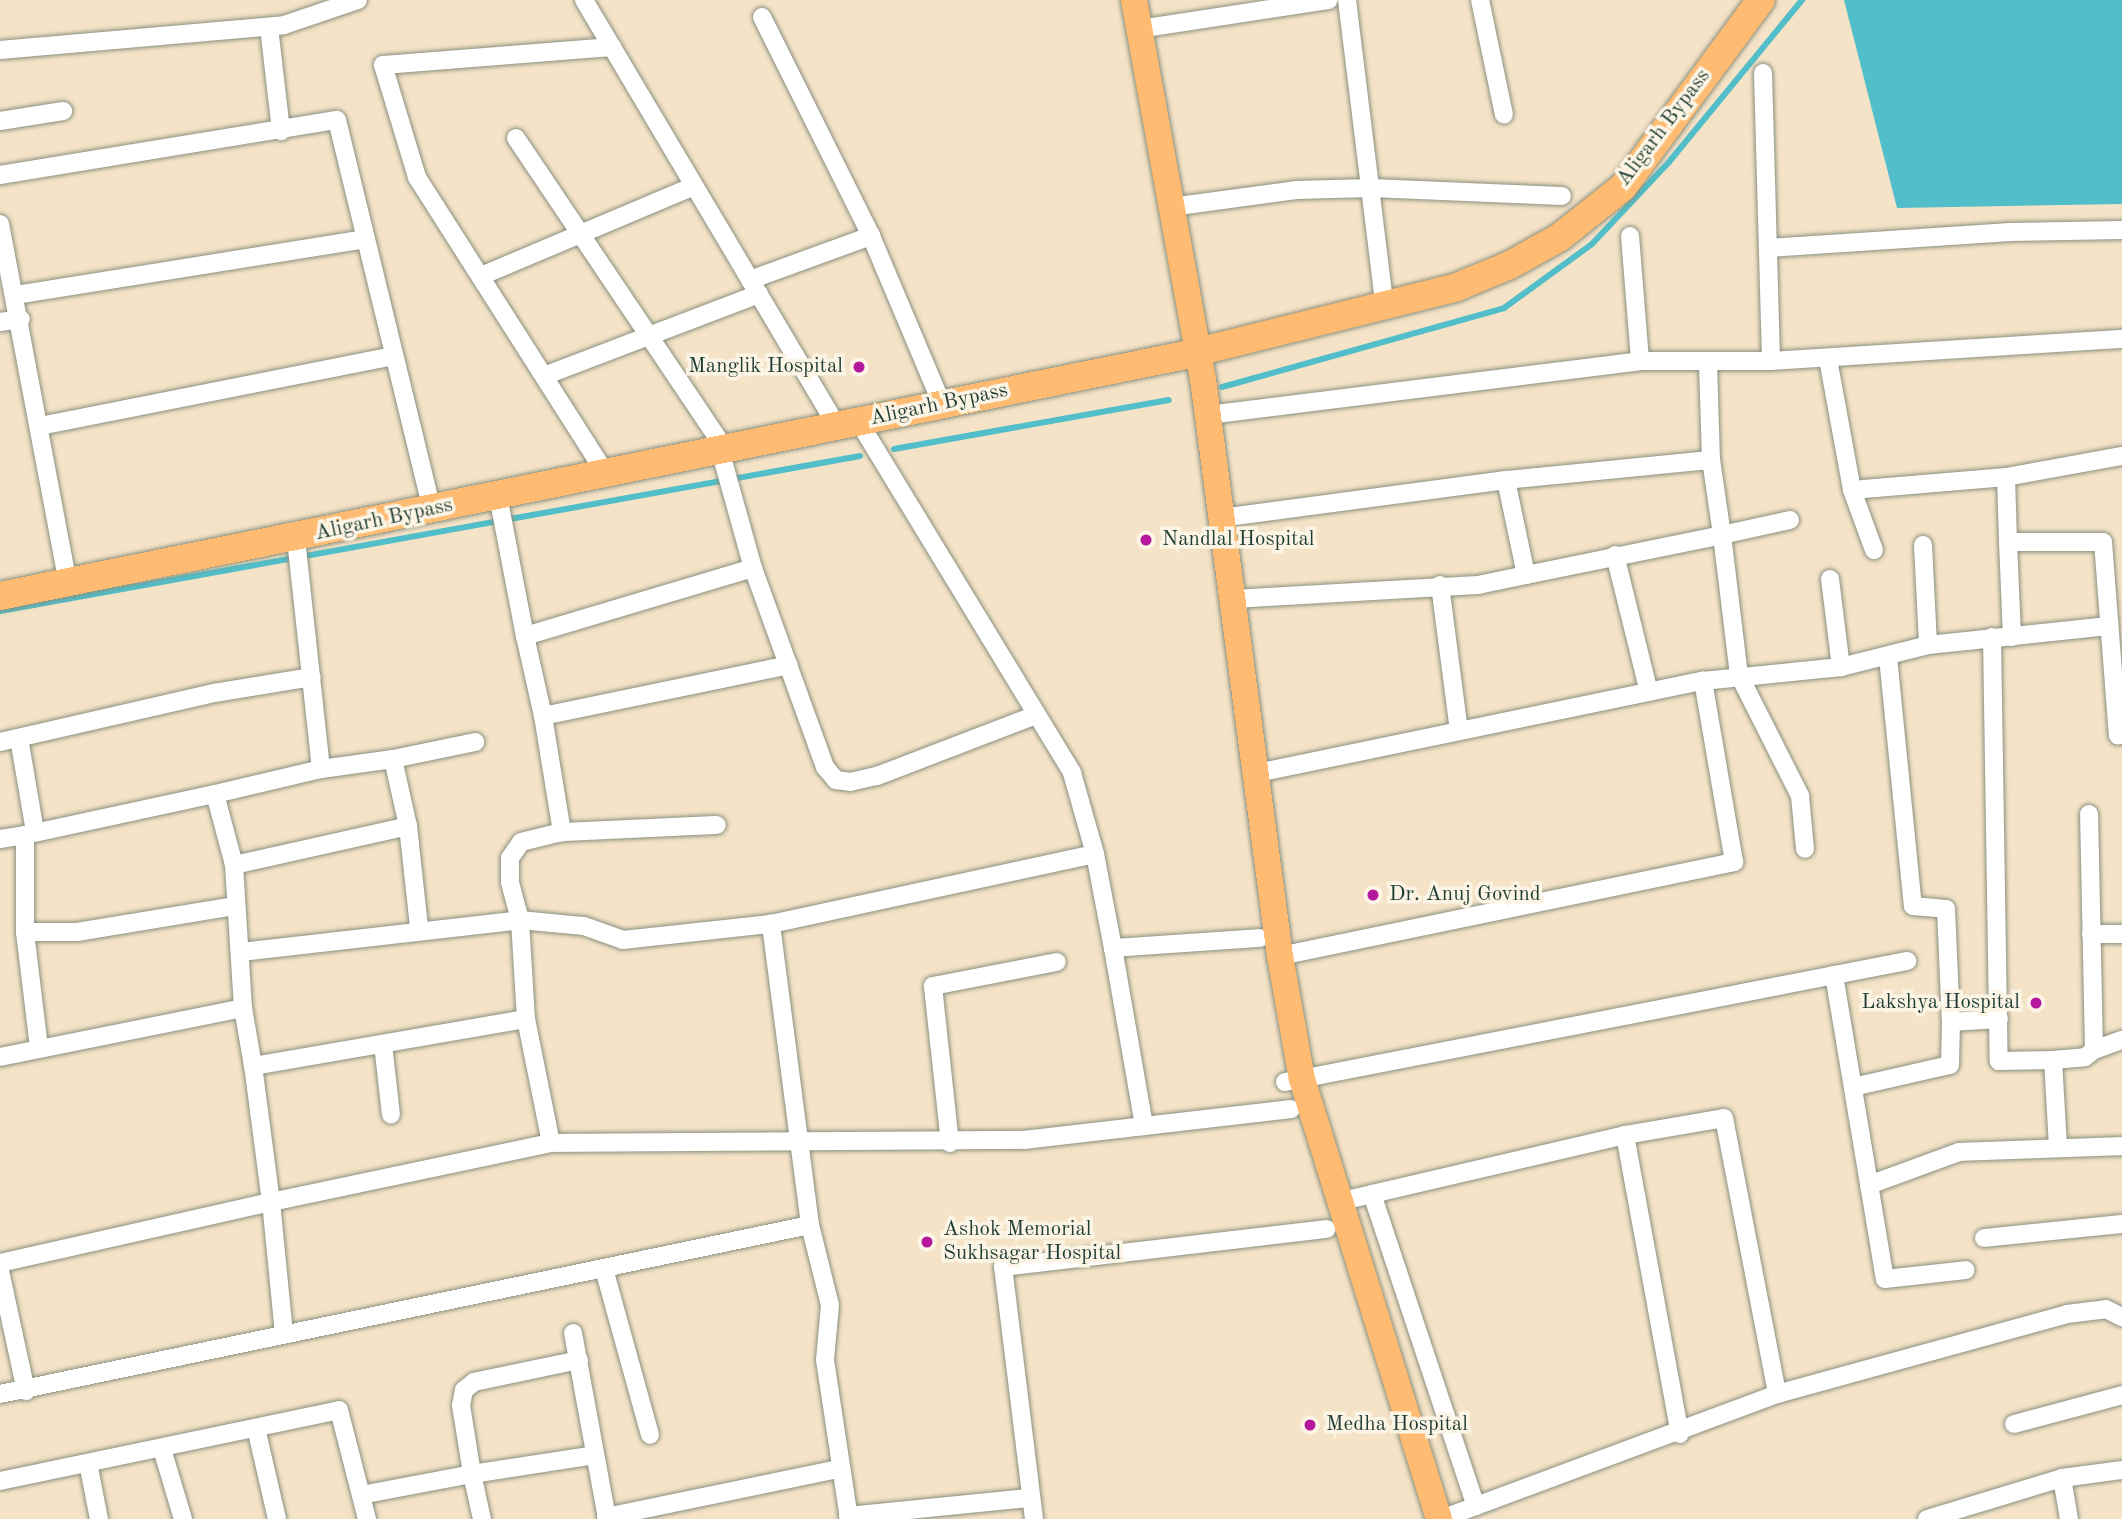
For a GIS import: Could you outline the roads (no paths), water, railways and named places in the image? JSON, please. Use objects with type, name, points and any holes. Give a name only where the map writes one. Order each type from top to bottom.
[{"type":"highway","name":"Aligarh Bypass","points":[[0,596],[297,550],[432,510],[499,501],[606,474],[723,455],[848,424],[1189,354],[1385,308],[1510,265],[1560,237],[1623,187],[1761,0]]},
{"type":"main road","points":[[1118,0],[1189,354],[1208,415],[1257,773],[1254,815],[1261,938],[1294,1080],[1338,1202],[1440,1519]]},
{"type":"main road","points":[[1134,0],[1171,207],[1254,815],[1280,956],[1294,1080],[1291,1109],[1420,1519]]},
{"type":"street","points":[[0,50],[269,27],[358,0]]},
{"type":"street","points":[[584,0],[754,287],[848,424],[1072,773],[1096,854],[1144,1126]]},
{"type":"street","points":[[1139,29],[1329,0]]},
{"type":"street","points":[[1347,0],[1385,308]]},
{"type":"street","points":[[1480,0],[1504,115]]},
{"type":"street","points":[[762,17],[871,236],[942,404]]},
{"type":"street","points":[[269,27],[281,131]]},
{"type":"street","points":[[606,474],[418,177],[383,65],[612,47]]},
{"type":"street","points":[[1763,73],[1771,361]]},
{"type":"street","points":[[0,121],[63,111]]},
{"type":"street","points":[[0,175],[337,120],[432,510]]},
{"type":"street","points":[[516,138],[649,336],[723,455],[753,568],[825,767],[836,780],[850,782],[877,776],[1036,715]]},
{"type":"street","points":[[481,276],[694,186]]},
{"type":"street","points":[[1171,207],[1296,190],[1371,188],[1562,196]]},
{"type":"street","points":[[0,224],[21,319],[68,585]]},
{"type":"street","points":[[1768,248],[2010,232],[2122,230]]},
{"type":"street","points":[[544,376],[649,336],[871,236]]},
{"type":"street","points":[[1629,236],[1640,361]]},
{"type":"street","points":[[16,295],[365,239]]},
{"type":"street","points":[[0,322],[21,319]]},
{"type":"street","points":[[1208,415],[1640,361],[1828,359],[2122,339]]},
{"type":"street","points":[[40,426],[394,356]]},
{"type":"street","points":[[1828,359],[1852,490],[1874,550]]},
{"type":"street","points":[[1708,362],[1711,460],[1739,675],[1800,796],[1805,849]]},
{"type":"street","points":[[1852,490],[2006,477],[2122,456]]},
{"type":"street","points":[[1221,518],[1506,480],[1711,460]]},
{"type":"street","points":[[2006,477],[2012,637]]},
{"type":"street","points":[[1506,480],[1526,575]]},
{"type":"street","points":[[499,501],[524,636],[543,716],[562,832]]},
{"type":"street","points":[[1233,598],[1440,584],[1478,585],[1790,520]]},
{"type":"street","points":[[2008,542],[2103,542],[2118,735],[2122,735]]},
{"type":"street","points":[[1923,545],[1928,645]]},
{"type":"street","points":[[297,550],[321,769]]},
{"type":"street","points":[[1615,555],[1649,692]]},
{"type":"street","points":[[524,636],[753,568]]},
{"type":"street","points":[[1830,579],[1841,667]]},
{"type":"street","points":[[1440,584],[1459,731]]},
{"type":"street","points":[[1257,773],[1703,681],[1739,675],[1841,667],[1928,645],[1992,636],[2012,637],[2109,626]]},
{"type":"street","points":[[1992,636],[1999,1061],[2053,1060],[2085,1056],[2122,1040]]},
{"type":"street","points":[[1853,1087],[1950,1065],[1951,1022],[1946,909],[1913,906],[1888,657]]},
{"type":"street","points":[[543,716],[789,665]]},
{"type":"street","points":[[0,742],[214,693],[312,677]]},
{"type":"street","points":[[1280,956],[1641,878],[1734,862],[1703,681]]},
{"type":"street","points":[[19,738],[30,833],[25,932],[39,1047]]},
{"type":"street","points":[[0,839],[321,769],[393,759],[475,742]]},
{"type":"street","points":[[393,759],[408,825],[419,928]]},
{"type":"street","points":[[215,794],[234,865],[234,906],[241,952],[243,1008],[271,1202],[285,1334]]},
{"type":"street","points":[[2088,814],[2094,1050]]},
{"type":"street","points":[[234,865],[408,825]]},
{"type":"street","points":[[551,1143],[526,1019],[520,920],[510,882],[510,858],[521,842],[562,832],[716,825]]},
{"type":"street","points":[[241,952],[419,928],[520,920],[584,926],[623,940],[771,924],[1096,854]]},
{"type":"street","points":[[25,932],[77,932],[234,906]]},
{"type":"street","points":[[771,924],[803,1143],[810,1225],[831,1305],[825,1360],[838,1469],[849,1518],[1028,1498]]},
{"type":"street","points":[[2091,934],[2122,934]]},
{"type":"street","points":[[1113,948],[1261,938]]},
{"type":"street","points":[[1294,1080],[1907,961]]},
{"type":"street","points":[[950,1143],[933,986],[1057,962]]},
{"type":"street","points":[[1834,975],[1885,1279],[1966,1270]]},
{"type":"street","points":[[0,1057],[243,1008]]},
{"type":"street","points":[[253,1066],[526,1019]]},
{"type":"street","points":[[1951,1022],[1999,1019]]},
{"type":"street","points":[[383,1044],[391,1115]]},
{"type":"street","points":[[2053,1060],[2059,1148]]},
{"type":"street","points":[[0,1262],[551,1143],[950,1143],[1144,1126],[1291,1109]]},
{"type":"street","points":[[1338,1202],[1625,1135],[1724,1118],[1777,1394]]},
{"type":"street","points":[[1625,1135],[1680,1434]]},
{"type":"street","points":[[1869,1185],[1959,1152],[2122,1146]]},
{"type":"street","points":[[1372,1194],[1476,1506]]},
{"type":"street","points":[[1984,1237],[2122,1224]]},
{"type":"street","points":[[0,1394],[26,1391],[285,1334],[810,1225]]},
{"type":"street","points":[[1034,1519],[1028,1498],[1003,1267],[1327,1229]]},
{"type":"street","points":[[604,1269],[650,1435]]},
{"type":"street","points":[[0,1270],[26,1391]]},
{"type":"street","points":[[1440,1519],[1680,1434],[1777,1394],[2067,1314],[2106,1308],[2122,1317]]},
{"type":"street","points":[[573,1333],[607,1518],[838,1469]]},
{"type":"street","points":[[482,1519],[461,1405],[464,1390],[474,1382],[579,1360]]},
{"type":"street","points":[[2014,1424],[2122,1395]]},
{"type":"street","points":[[0,1481],[339,1410],[367,1519]]},
{"type":"street","points":[[256,1428],[277,1519]]},
{"type":"street","points":[[162,1449],[183,1519]]},
{"type":"street","points":[[361,1495],[595,1455]]},
{"type":"street","points":[[88,1463],[99,1519]]},
{"type":"street","points":[[1927,1519],[2063,1478],[2122,1471]]},
{"type":"street","points":[[2063,1478],[2069,1519]]},
{"type":"water","points":[[1844,0],[2122,0],[2122,204],[1897,208]]},
{"type":"waterway","points":[[1222,387],[1504,308],[1592,244],[1669,162],[1802,0]]},
{"type":"waterway","points":[[894,449],[1169,400]]},
{"type":"waterway","points":[[0,611],[860,456]]},
{"type":"place","name":"Manglik Hospital","points":[[859,367]]},
{"type":"place","name":"Nandlal Hospital","points":[[1146,540]]},
{"type":"place","name":"Dr. Anuj Govind","points":[[1373,895]]},
{"type":"place","name":"Lakshya Hospital","points":[[2036,1003]]},
{"type":"place","name":"Ashok Memorial Sukhsagar Hospital","points":[[927,1242]]},
{"type":"place","name":"Medha Hospital","points":[[1310,1425]]}]
